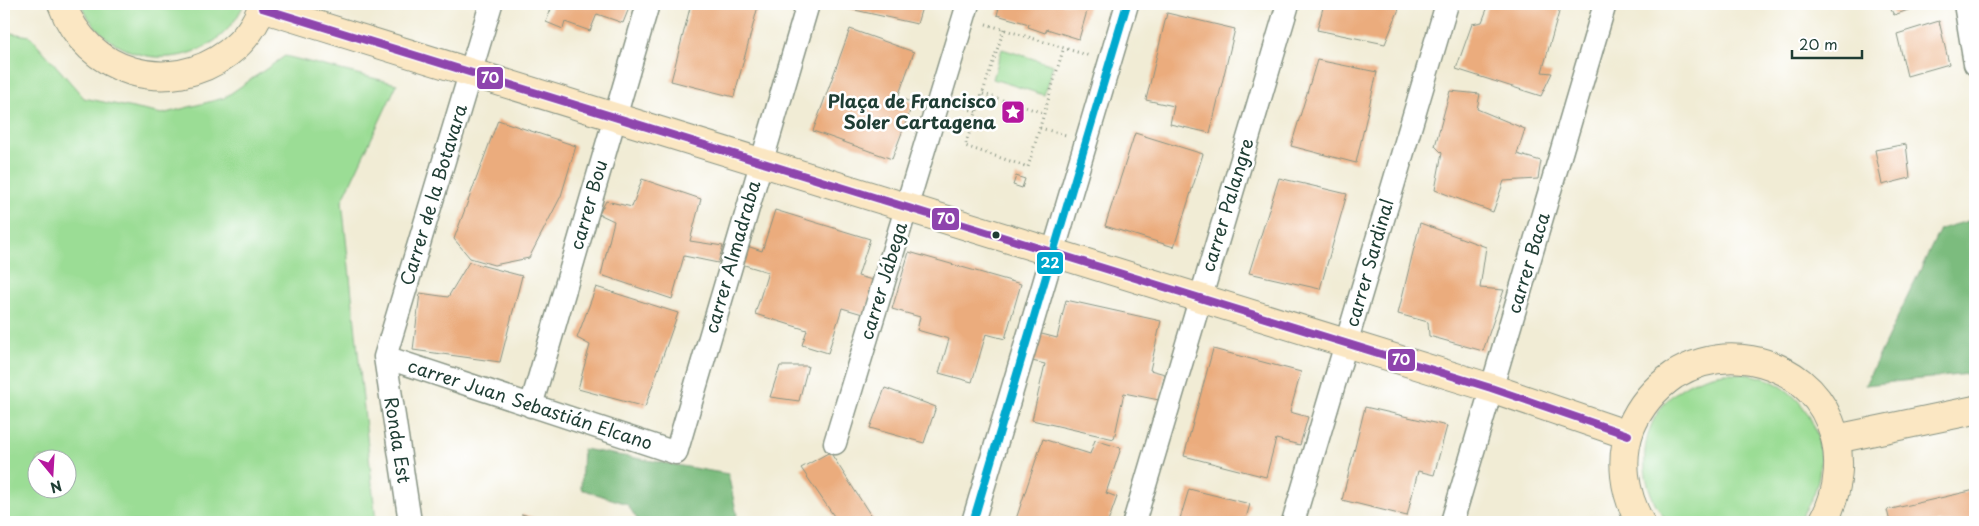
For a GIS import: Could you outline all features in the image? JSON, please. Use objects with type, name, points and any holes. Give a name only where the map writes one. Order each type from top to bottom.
[{"type":"street","points":[[62,4],[74,29],[96,53],[125,69],[158,76],[190,72],[220,59],[245,37],[262,6],[906,208],[1491,388],[1628,435]]},
{"type":"street","name":"Carrer de la Botavara","points":[[385,357],[491,4]]},
{"type":"street","name":"carrer Bou","points":[[531,406],[648,4]]},
{"type":"street","name":"carrer Almadraba","points":[[676,453],[808,4]]},
{"type":"street","name":"carrer Jábega","points":[[835,443],[968,4]]},
{"type":"street","points":[[973,522],[1127,4]]},
{"type":"street","name":"carrer Palangre","points":[[1134,522],[1288,4]]},
{"type":"street","name":"carrer Sardinal","points":[[1293,522],[1447,4]]},
{"type":"street","name":"carrer Baca","points":[[1452,522],[1605,4]]},
{"type":"street","points":[[1965,4],[1975,64]]},
{"type":"street","name":"carrer Juan Sebastián Elcano","points":[[385,357],[676,453]]},
{"type":"street","name":"Ronda Est","points":[[385,357],[410,522]]},
{"type":"street","points":[[1640,522],[1633,510],[1625,480],[1624,465],[1628,435],[1643,406],[1665,382],[1694,365],[1709,360],[1734,358],[1774,367],[1802,384],[1823,409],[1831,423],[1836,439],[1839,465],[1836,490],[1831,507],[1823,522]]},
{"type":"street","points":[[1836,439],[1975,410]]},
{"type":"path","points":[[1004,29],[1064,47],[1028,167],[965,146],[983,94],[1004,29]]},
{"type":"path","points":[[983,94],[1044,113]]},
{"type":"green space","points":[[81,4],[244,4],[229,27],[210,44],[187,54],[163,57],[138,54],[116,44],[96,27]]},
{"type":"green space","points":[[4,32],[30,36],[84,98],[162,114],[224,98],[285,56],[397,84],[342,201],[376,522],[4,522]]},
{"type":"green space","points":[[1002,49],[1053,65],[1044,95],[993,79]]},
{"type":"green space","points":[[1975,219],[1975,371],[1968,374],[1865,385],[1940,229]]},
{"type":"green space","points":[[1724,373],[1747,374],[1769,380],[1788,392],[1803,407],[1813,425],[1819,444],[1820,465],[1817,485],[1809,505],[1796,522],[1668,522],[1656,505],[1649,487],[1645,468],[1645,449],[1650,430],[1658,412],[1670,397],[1687,385],[1705,377]]},
{"type":"green space","points":[[583,449],[728,474],[737,515],[727,522],[639,522],[627,504],[581,489]]},
{"type":"building","points":[[553,4],[619,4],[629,8],[623,23],[597,14],[590,31],[565,22],[563,29],[546,22]]},
{"type":"building","points":[[691,4],[750,4],[758,6],[734,97],[671,81]]},
{"type":"building","points":[[848,4],[923,4],[917,24],[846,8]]},
{"type":"building","points":[[1000,4],[1089,4],[1079,39],[1047,29],[1045,33],[1028,27],[1029,24],[997,15]]},
{"type":"building","points":[[1324,4],[1401,4],[1385,44],[1317,30]]},
{"type":"building","points":[[1489,4],[1561,5],[1542,72],[1552,73],[1541,96],[1456,69],[1472,24],[1482,22]]},
{"type":"building","points":[[1888,4],[1925,4],[1894,15]]},
{"type":"building","points":[[1167,13],[1235,29],[1210,133],[1170,124],[1174,106],[1146,100]]},
{"type":"building","points":[[1939,21],[1949,64],[1907,76],[1897,34]]},
{"type":"building","points":[[850,29],[914,52],[898,97],[913,103],[892,159],[813,131]]},
{"type":"building","points":[[1317,60],[1377,72],[1356,163],[1291,146]]},
{"type":"building","points":[[1450,91],[1480,94],[1477,109],[1525,129],[1517,154],[1541,161],[1538,179],[1504,181],[1493,212],[1435,190],[1442,153],[1435,146]]},
{"type":"building","points":[[498,120],[576,146],[561,196],[529,258],[494,265],[470,258],[454,239]]},
{"type":"building","points":[[1135,133],[1203,154],[1174,247],[1105,226]]},
{"type":"building","points":[[1906,144],[1910,178],[1882,185],[1875,150]]},
{"type":"building","points":[[1016,176],[1025,179],[1022,188],[1013,185]]},
{"type":"building","points":[[1279,178],[1347,194],[1320,289],[1249,273]]},
{"type":"building","points":[[642,179],[701,199],[690,241],[723,246],[718,263],[684,256],[672,299],[601,275],[614,221],[599,214],[606,201],[632,207]]},
{"type":"building","points":[[775,210],[870,239],[858,276],[876,281],[866,315],[842,308],[828,353],[802,345],[807,330],[755,314],[768,272],[741,264],[747,246],[762,251]]},
{"type":"building","points":[[1420,223],[1486,247],[1480,288],[1504,290],[1483,351],[1429,336],[1428,322],[1398,314]]},
{"type":"building","points":[[909,252],[1021,284],[1005,339],[986,334],[972,382],[939,373],[949,339],[917,330],[920,317],[892,309]]},
{"type":"building","points":[[469,262],[522,276],[500,362],[413,350],[420,293],[448,297]]},
{"type":"building","points":[[596,287],[678,313],[645,407],[578,389],[590,345],[577,338]]},
{"type":"building","points":[[1066,300],[1161,321],[1150,370],[1165,374],[1159,400],[1124,393],[1114,439],[1032,420],[1045,364],[1032,361],[1038,333],[1057,338]]},
{"type":"building","points":[[1213,349],[1301,372],[1290,412],[1308,417],[1300,445],[1276,439],[1266,477],[1184,456]]},
{"type":"building","points":[[780,366],[808,366],[799,401],[770,397]]},
{"type":"building","points":[[885,388],[936,407],[924,443],[870,428]]},
{"type":"building","points":[[1365,407],[1447,426],[1434,475],[1418,471],[1407,516],[1342,500]]},
{"type":"building","points":[[1043,439],[1090,454],[1095,440],[1121,448],[1106,493],[1117,497],[1108,522],[1015,522]]},
{"type":"building","points":[[830,452],[875,522],[838,522],[801,468]]},
{"type":"building","points":[[1189,489],[1250,504],[1245,522],[1179,522]]},
{"type":"building","points":[[1975,490],[1975,522],[1890,522],[1887,510]]},
{"type":"building","points":[[522,514],[548,522],[522,522]]},
{"type":"transit line","name":"22","points":[[973,522],[1127,4]]},
{"type":"transit line","name":"70","points":[[262,8],[1491,388],[1628,435]]},
{"type":"place","name":"Plaça de Francisco Soler Cartagena","points":[[1013,112]]}]
